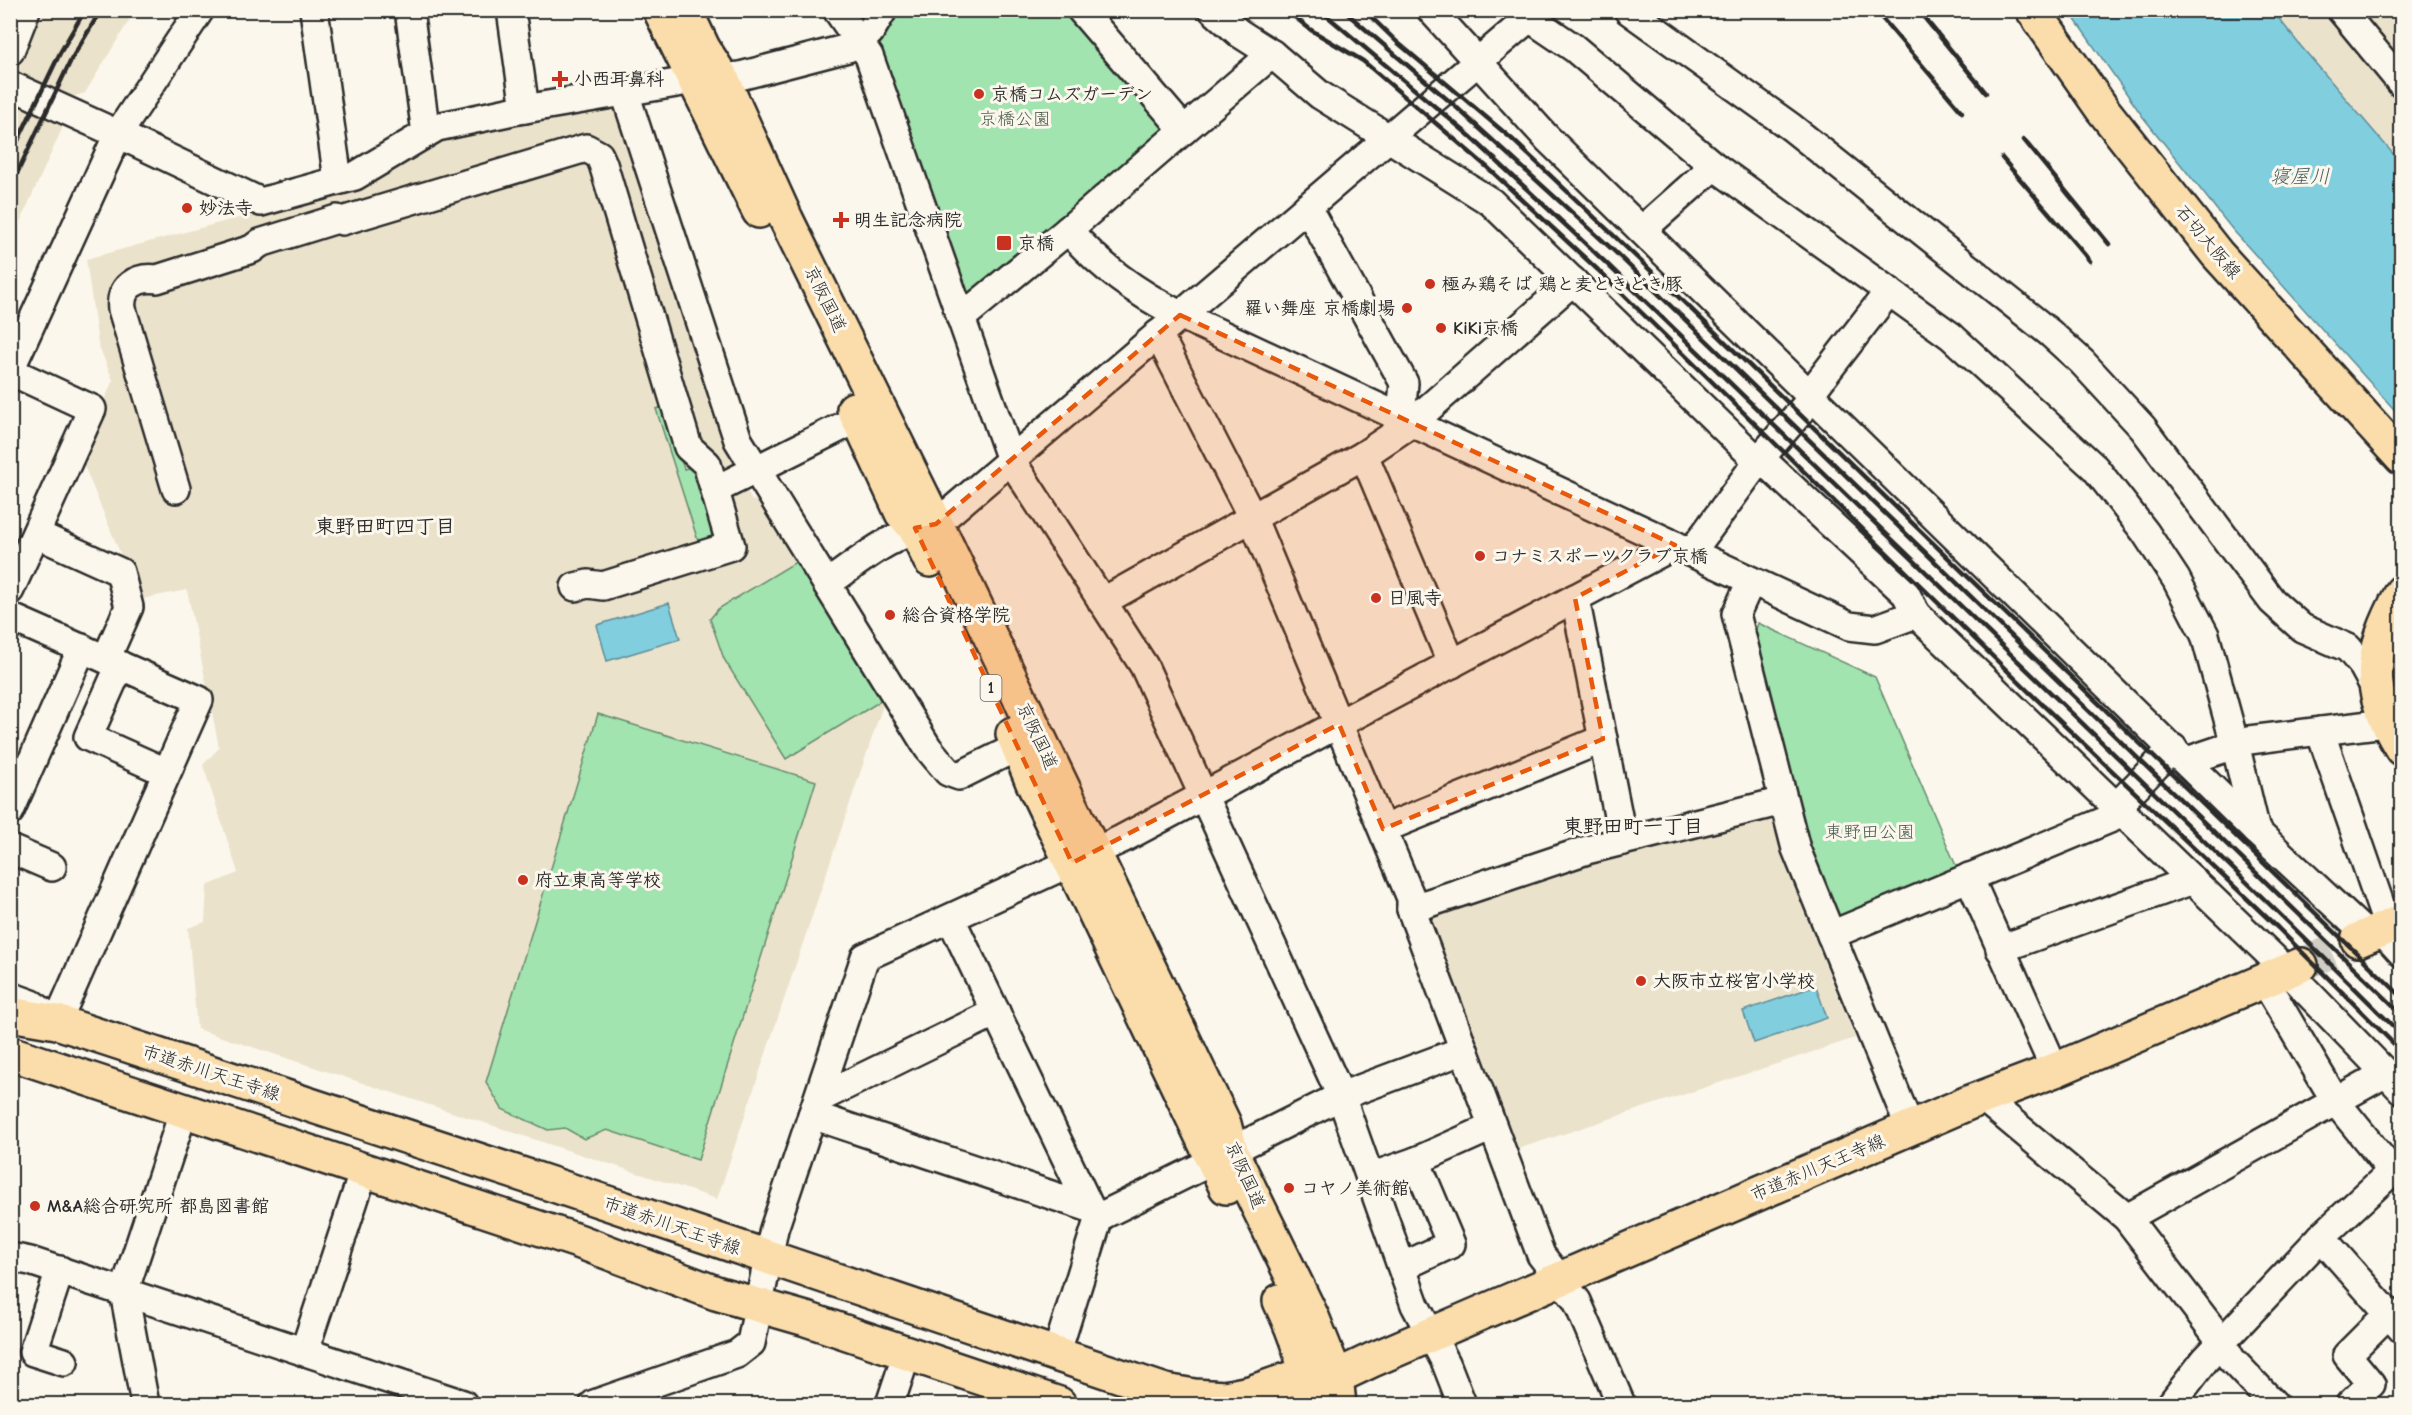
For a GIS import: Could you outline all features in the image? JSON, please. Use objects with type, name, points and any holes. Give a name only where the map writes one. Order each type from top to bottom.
[{"type":"main road","name":"京阪国道","points":[[660,10],[708,79],[792,230],[926,526],[1222,1156],[1317,1394]]},
{"type":"main road","name":"京阪国道","points":[[685,10],[703,48],[708,79],[902,513],[926,526],[1033,783],[1082,858]]},
{"type":"main road","name":"石切大阪線","points":[[2033,10],[2103,110],[2217,254],[2402,458]]},
{"type":"main road","points":[[2393,736],[2375,688],[2377,654],[2380,637],[2402,592]]},
{"type":"main road","name":"市道赤川天王寺線","points":[[10,1014],[57,1022],[769,1257],[1165,1391],[1225,1398],[1250,1393],[1317,1394],[1431,1335],[1982,1097],[2055,1070],[2284,972]]},
{"type":"main road","points":[[10,1053],[578,1241],[716,1293],[806,1319],[1059,1404]]},
{"type":"street","points":[[10,51],[26,10]]},
{"type":"street","points":[[10,590],[92,409],[10,370],[118,134],[200,10]]},
{"type":"street","points":[[314,10],[338,180]]},
{"type":"street","points":[[409,10],[426,133]]},
{"type":"street","points":[[511,10],[525,109]]},
{"type":"street","points":[[837,10],[869,56],[1011,460],[1144,666],[1341,1096],[1415,1305],[1446,1363],[1462,1404]]},
{"type":"street","points":[[10,85],[261,202],[355,176],[437,127],[525,109],[708,79],[740,76],[848,48],[870,32],[883,10]]},
{"type":"street","points":[[1081,10],[1184,130]]},
{"type":"street","points":[[1214,10],[1239,33],[1272,54],[1320,95],[1491,202],[1758,461],[1771,468],[1906,594],[1916,614],[2121,809],[2394,1082],[2336,1102],[2127,1218]]},
{"type":"street","points":[[1431,10],[1547,138],[2256,831],[2383,935]]},
{"type":"street","points":[[1628,10],[1791,127],[2058,340],[2082,362],[2143,428],[2272,601],[2302,628],[2348,648],[2363,666],[2375,688]]},
{"type":"street","points":[[2345,12],[2402,84]]},
{"type":"street","points":[[827,584],[892,538],[926,526],[1011,460],[1477,63],[1523,14],[1574,48],[1714,166],[1951,336],[2095,468],[2145,532],[2176,579],[2205,635],[2256,831]]},
{"type":"street","points":[[961,318],[1068,230],[1272,54]]},
{"type":"street","points":[[625,93],[738,440],[755,469],[928,748],[948,772],[959,776],[1019,747]]},
{"type":"street","points":[[176,489],[122,309],[122,296],[131,284],[149,277],[157,279],[337,219],[342,221],[586,148],[599,155],[688,447],[707,464],[731,546],[603,585],[588,584],[575,587]]},
{"type":"street","points":[[1642,230],[1714,166]]},
{"type":"street","points":[[1307,207],[1404,382],[1402,405],[1413,422]]},
{"type":"street","points":[[1068,230],[1111,273],[1144,296],[1180,315],[1849,626],[1875,629],[1916,614]]},
{"type":"street","points":[[639,283],[682,269]]},
{"type":"street","points":[[1102,602],[1364,455],[1413,422],[1573,281]]},
{"type":"street","points":[[594,1404],[743,1351],[751,1343],[774,1229],[865,957],[1082,858],[1340,724],[1575,598],[1683,549],[1813,397],[1815,387],[1889,291]]},
{"type":"street","points":[[1158,334],[1252,517],[1340,724],[1411,898],[1411,909],[1541,1255],[1577,1301],[1621,1404]]},
{"type":"street","points":[[715,490],[859,418]]},
{"type":"street","points":[[1364,455],[1452,664]]},
{"type":"street","points":[[10,811],[103,657],[129,607],[120,572],[36,534]]},
{"type":"street","points":[[1751,581],[1736,614],[1796,849],[1910,1128]]},
{"type":"street","points":[[1575,598],[1623,841]]},
{"type":"street","points":[[10,617],[200,700],[166,772],[57,1022],[32,1004],[10,996]]},
{"type":"street","points":[[103,657],[88,736],[166,772]]},
{"type":"street","points":[[2320,731],[2383,935]]},
{"type":"street","points":[[1831,935],[1970,877],[2121,809],[2180,755],[2224,750],[2234,744],[2249,740],[2320,731],[2393,736]]},
{"type":"street","points":[[1383,829],[1604,739]]},
{"type":"street","points":[[1411,909],[1587,850],[1783,801]]},
{"type":"street","points":[[10,849],[52,867]]},
{"type":"street","points":[[1970,877],[2055,1070]]},
{"type":"street","points":[[2000,949],[2193,880]]},
{"type":"street","points":[[951,919],[1095,1213],[1056,1354]]},
{"type":"street","points":[[2171,1404],[2195,1372],[2321,1237],[2397,1167],[2336,1102],[2284,972]]},
{"type":"street","points":[[815,1107],[996,1012]]},
{"type":"street","points":[[815,1107],[1095,1213],[1222,1156],[1341,1096],[1464,1050]]},
{"type":"street","points":[[1982,1097],[2127,1218],[2222,1342],[2231,1359],[2274,1404]]},
{"type":"street","points":[[145,1404],[124,1292],[184,1110]]},
{"type":"street","points":[[1370,1177],[1416,1161],[1492,1127]]},
{"type":"street","points":[[1401,1267],[1451,1244],[1416,1161]]},
{"type":"street","points":[[304,1352],[364,1170]]},
{"type":"street","points":[[2321,1237],[2395,1322],[2347,1355],[2371,1384],[2350,1404]]},
{"type":"street","points":[[10,1257],[60,1270],[463,1404]]},
{"type":"street","points":[[60,1270],[33,1352],[64,1362]]},
{"type":"street","points":[[890,1404],[907,1353]]},
{"type":"highlighted area","points":[[1180,315],[1675,545],[1575,598],[1603,739],[1383,829],[1339,724],[1072,863],[915,528],[936,524]]},
{"type":"shaded area","points":[[35,11],[135,11],[85,93],[75,96],[28,86],[22,75],[15,72],[14,69]]},
{"type":"shaded area","points":[[2273,11],[2401,11],[2401,163],[2299,44]]},
{"type":"shaded area","points":[[23,103],[60,123],[62,129],[11,242],[11,105]]},
{"type":"shaded area","points":[[612,109],[616,112],[725,446],[752,501],[758,499],[778,532],[794,549],[886,696],[717,1199],[197,1029],[188,928],[205,922],[207,886],[238,873],[203,765],[219,748],[215,727],[187,590],[136,600],[128,572],[80,456],[113,380],[98,344],[86,259],[263,211],[265,216],[362,190],[443,141]]},
{"type":"shaded area","name":"大阪市立桜宮小学校","points":[[1763,817],[1774,823],[1784,862],[1855,1038],[1515,1150],[1429,924],[1434,914],[1584,862]]},
{"type":"green space","name":"京橋公園","points":[[892,11],[1069,11],[1149,100],[1167,132],[974,296],[963,293],[875,51],[876,39]]},
{"type":"green space","points":[[665,406],[684,469],[695,466],[716,539],[699,544],[656,409]]},
{"type":"green space","points":[[799,560],[881,695],[879,702],[786,759],[724,659],[710,619],[718,609]]},
{"type":"green space","name":"東野田公園","points":[[1758,623],[1875,677],[1957,868],[1841,916],[1832,914],[1808,850],[1752,642]]},
{"type":"green space","points":[[598,714],[816,781],[698,1160],[607,1130],[584,1139],[565,1128],[548,1130],[502,1109],[486,1082]]},
{"type":"water","name":"寝屋川","points":[[2069,11],[2273,11],[2401,163],[2401,417],[2232,229],[2143,117]]},
{"type":"water","points":[[669,603],[680,639],[607,661],[597,625]]},
{"type":"water","points":[[1816,986],[1827,1018],[1754,1043],[1743,1011]]},
{"type":"tunnel","points":[[2301,965],[2358,940]]},
{"type":"railway","points":[[10,157],[60,53],[85,10]]},
{"type":"railway","points":[[10,188],[71,60],[101,10]]},
{"type":"railway","points":[[1286,10],[1311,30],[1363,61],[1487,167],[1598,270],[2028,691],[2278,928],[2402,1052]]},
{"type":"railway","points":[[1320,10],[1470,136],[1605,262],[2402,1035]]},
{"type":"railway","points":[[1343,10],[1455,106],[1613,250],[2402,1014]]},
{"type":"railway","points":[[1364,10],[1397,42],[1512,139],[1688,306],[2402,997]]},
{"type":"railway","points":[[1875,10],[1962,112]]},
{"type":"railway","points":[[1918,10],[1986,93]]},
{"type":"railway","points":[[2024,140],[2109,244]]},
{"type":"railway","points":[[2002,158],[2090,261]]},
{"type":"place","name":"小西耳鼻科","points":[[560,79]]},
{"type":"place","name":"京橋コムズガーデン","points":[[979,94]]},
{"type":"place","name":"妙法寺","points":[[187,208]]},
{"type":"place","name":"明生記念病院","points":[[841,220]]},
{"type":"place","name":"京橋","points":[[1004,243]]},
{"type":"place","name":"極み鶏そば 鶏と麦ときどき豚","points":[[1430,284]]},
{"type":"place","name":"羅い舞座 京橋劇場","points":[[1407,308]]},
{"type":"place","name":"KiKi京橋","points":[[1441,328]]},
{"type":"place","name":"コナミスポーツクラブ京橋","points":[[1480,556]]},
{"type":"place","name":"日風寺","points":[[1376,598]]},
{"type":"place","name":"総合資格学院","points":[[890,615]]},
{"type":"place","name":"府立東高等学校","points":[[523,880]]},
{"type":"place","name":"大阪市立桜宮小学校","points":[[1641,981]]},
{"type":"place","name":"コヤノ美術館","points":[[1289,1188]]},
{"type":"place","name":"M&A総合研究所 都島図書館","points":[[35,1206]]},
{"type":"district","name":"東野田町四丁目","points":[[385,526]]},
{"type":"district","name":"東野田町一丁目","points":[[1633,826]]}]
